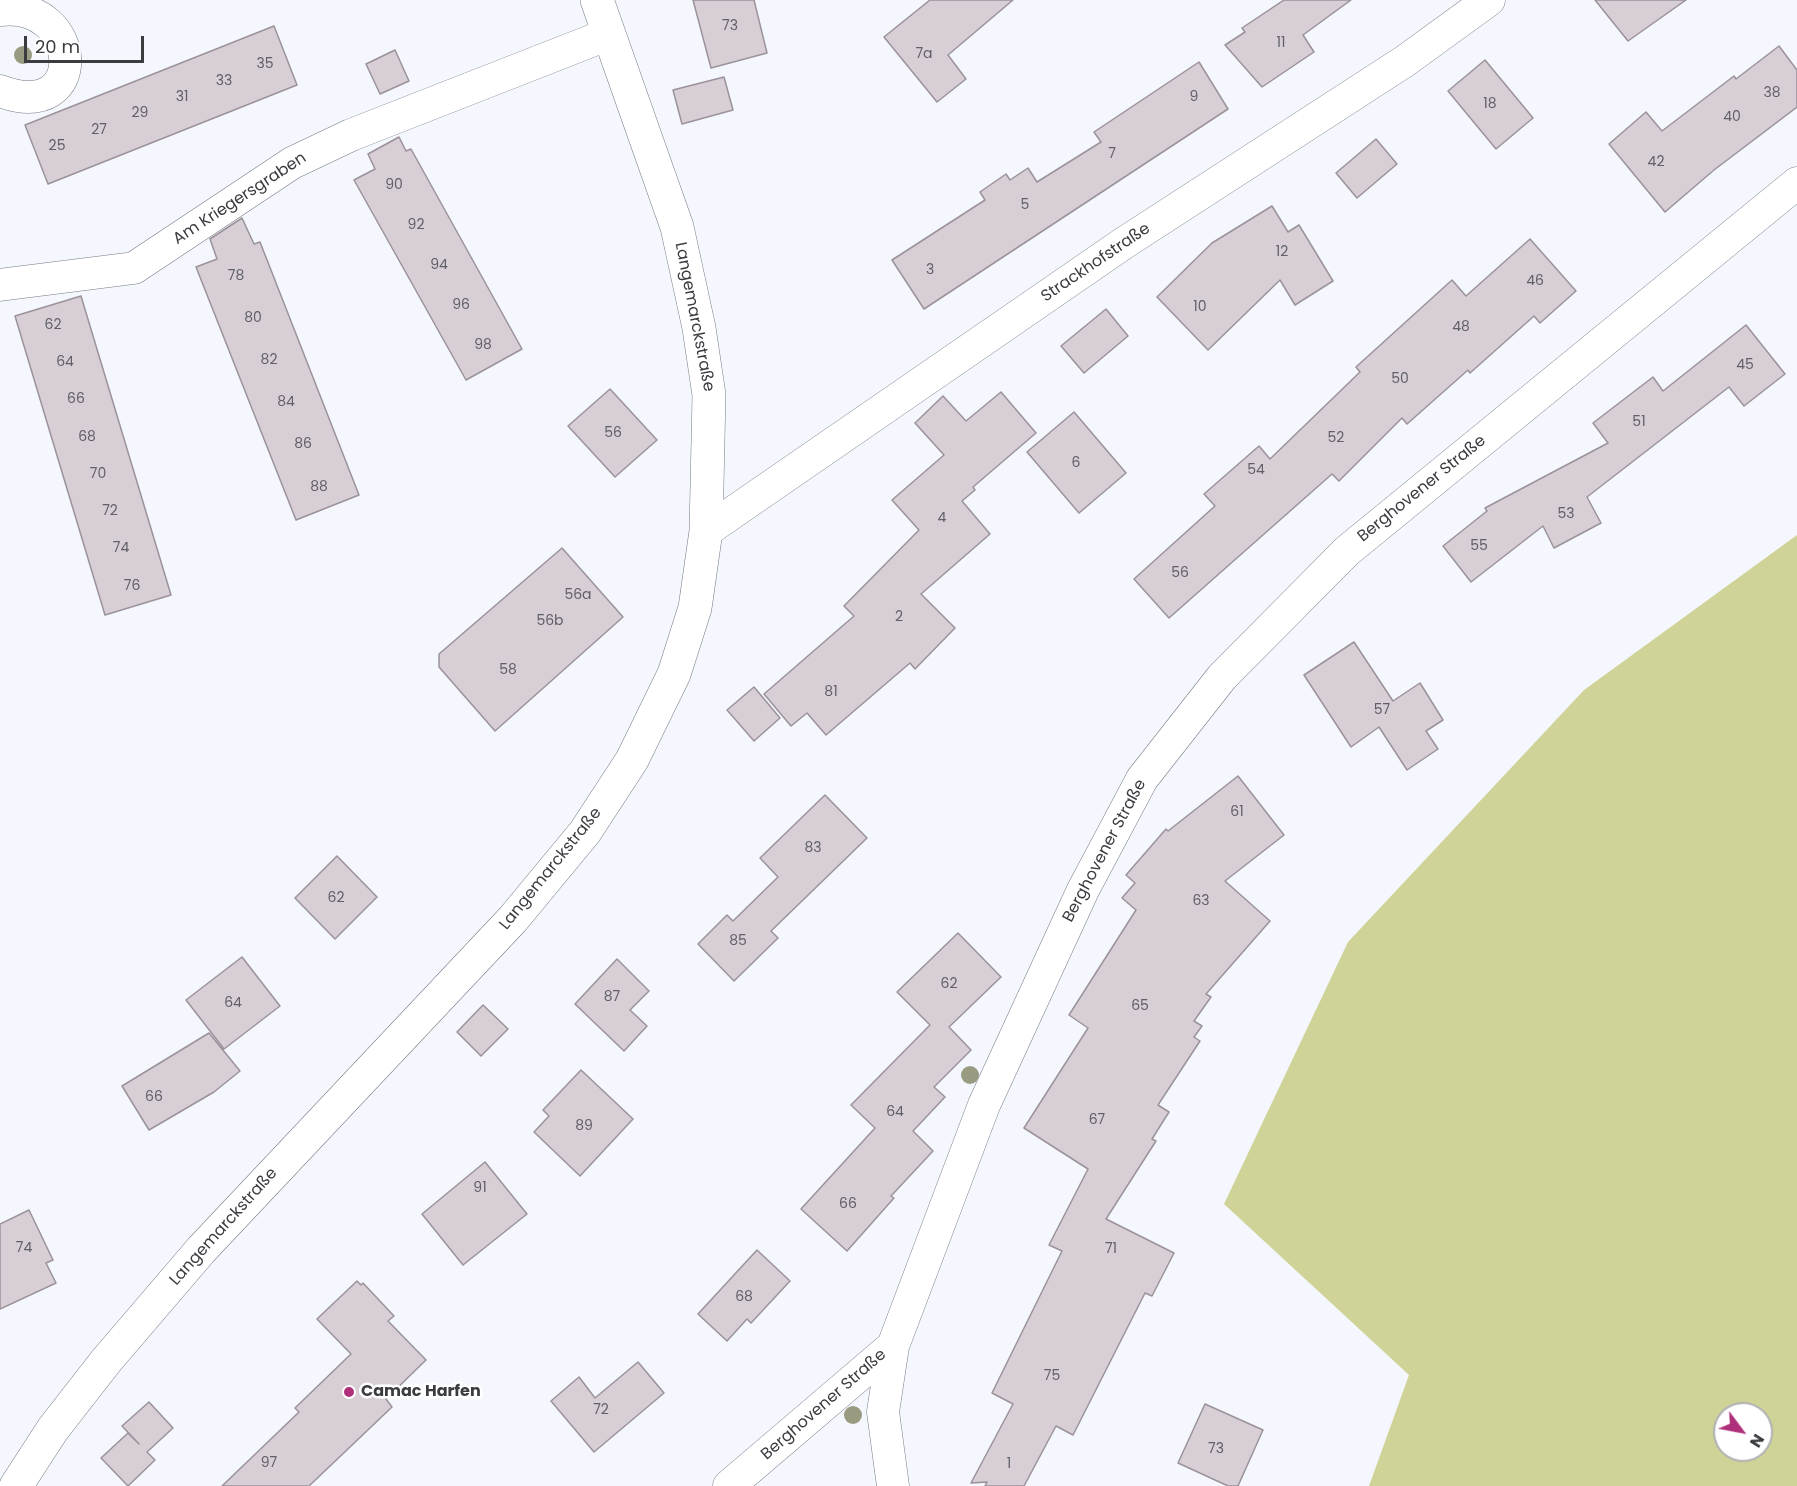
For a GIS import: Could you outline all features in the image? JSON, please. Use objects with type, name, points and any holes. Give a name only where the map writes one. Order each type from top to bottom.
[{"type":"main road","name":"Langemarckstraße","points":[[16,1486],[53,1429],[106,1361],[201,1250],[513,919],[585,832],[632,760],[674,674],[695,608],[706,531],[709,395],[699,328],[677,228],[597,0]]},
{"type":"street","name":"Strackhofstraße","points":[[706,531],[1124,243],[1405,61],[1489,0]]},
{"type":"street","points":[[0,91],[13,96],[27,96],[42,92],[63,70],[67,56],[67,41],[61,27],[51,15],[39,7],[24,4],[6,5]]},
{"type":"street","name":"Am Kriegersgraben","points":[[0,285],[134,268],[292,163],[351,135],[609,34]]},
{"type":"street","name":"Berghovener Straße","points":[[729,1486],[893,1346],[984,1105],[1083,890],[1142,779],[1222,677],[1347,550],[1797,183]]},
{"type":"street","points":[[893,1346],[883,1412],[893,1486]]},
{"type":"green space","points":[[1797,535],[1797,1486],[1369,1486],[1409,1375],[1224,1204],[1348,942],[1584,690]]},
{"type":"building","points":[[693,0],[754,0],[767,53],[711,68]]},
{"type":"building","points":[[930,0],[1013,0],[948,55],[966,79],[937,102],[884,37]]},
{"type":"building","points":[[1284,0],[1351,0],[1303,35],[1314,52],[1262,87],[1225,45],[1245,32],[1242,28]]},
{"type":"building","points":[[1595,0],[1686,0],[1628,41]]},
{"type":"building","points":[[274,26],[297,85],[48,184],[25,125]]},
{"type":"building","points":[[1779,46],[1797,70],[1797,107],[1714,170],[1665,212],[1609,144],[1646,112],[1662,131],[1734,76],[1736,79]]},
{"type":"building","points":[[395,50],[409,81],[380,94],[366,64]]},
{"type":"building","points":[[1485,60],[1533,118],[1496,149],[1448,91]]},
{"type":"building","points":[[1199,62],[1228,109],[924,309],[892,260],[985,200],[980,192],[1006,174],[1010,180],[1028,168],[1037,182],[1101,142],[1094,132]]},
{"type":"building","points":[[724,77],[733,110],[682,124],[673,90]]},
{"type":"building","points":[[399,137],[406,151],[411,149],[522,349],[466,380],[354,180],[375,169],[368,154]]},
{"type":"building","points":[[1376,139],[1397,164],[1357,198],[1336,173]]},
{"type":"building","points":[[1272,206],[1288,232],[1299,225],[1333,281],[1295,305],[1280,280],[1208,350],[1157,297],[1212,243]]},
{"type":"building","points":[[242,218],[254,244],[260,242],[359,495],[296,520],[196,267],[217,259],[210,239]]},
{"type":"building","points":[[1530,239],[1576,291],[1540,323],[1534,316],[1470,373],[1468,370],[1407,424],[1402,418],[1339,481],[1332,474],[1169,618],[1134,579],[1215,506],[1204,494],[1259,446],[1270,459],[1360,372],[1356,367],[1452,280],[1466,296]]},
{"type":"building","points":[[81,296],[171,595],[105,615],[15,316]]},
{"type":"building","points":[[1106,309],[1128,336],[1084,373],[1061,346]]},
{"type":"building","points":[[1746,325],[1785,374],[1744,406],[1729,387],[1587,497],[1601,523],[1554,548],[1543,526],[1471,582],[1443,546],[1487,511],[1485,508],[1608,443],[1593,423],[1653,377],[1663,391]]},
{"type":"building","points":[[610,389],[657,440],[615,477],[568,426]]},
{"type":"building","points":[[1001,392],[1036,433],[973,487],[975,490],[962,501],[990,534],[921,594],[955,628],[915,669],[910,663],[826,735],[807,713],[791,726],[764,694],[854,616],[844,606],[919,530],[892,500],[944,455],[915,423],[943,396],[966,421]]},
{"type":"building","points":[[1074,412],[1126,473],[1079,513],[1027,452]]},
{"type":"building","points":[[562,548],[623,617],[495,731],[439,667],[439,654]]},
{"type":"building","points":[[1354,642],[1393,701],[1420,683],[1443,720],[1426,731],[1438,749],[1407,770],[1379,727],[1351,747],[1304,675]]},
{"type":"building","points":[[754,687],[780,718],[754,741],[727,710]]},
{"type":"building","points":[[1238,776],[1284,835],[1225,881],[1270,921],[1206,994],[1211,997],[1194,1021],[1202,1026],[1194,1037],[1200,1041],[1158,1105],[1169,1112],[1152,1139],[1156,1141],[1106,1219],[1174,1253],[1152,1296],[1145,1293],[1073,1435],[1056,1426],[1024,1486],[985,1486],[987,1482],[971,1483],[1013,1404],[992,1393],[1062,1251],[1049,1245],[1088,1169],[1024,1128],[1088,1028],[1069,1015],[1136,910],[1122,898],[1135,883],[1126,875],[1166,829],[1168,831]]},
{"type":"building","points":[[825,795],[867,838],[771,931],[778,938],[734,981],[698,944],[727,915],[733,921],[778,877],[760,858]]},
{"type":"building","points":[[337,856],[377,897],[335,939],[295,898]]},
{"type":"building","points":[[958,933],[1001,977],[949,1027],[971,1050],[934,1087],[945,1097],[913,1131],[933,1151],[891,1196],[894,1198],[847,1251],[801,1209],[875,1128],[851,1105],[930,1025],[897,992]]},
{"type":"building","points":[[242,957],[280,1006],[224,1049],[186,1000]]},
{"type":"building","points":[[617,959],[649,991],[630,1010],[647,1026],[624,1051],[575,1004]]},
{"type":"building","points":[[483,1005],[508,1029],[481,1056],[457,1032]]},
{"type":"building","points":[[209,1033],[240,1071],[214,1092],[149,1130],[122,1086]]},
{"type":"building","points":[[581,1070],[633,1119],[580,1176],[534,1132],[549,1116],[543,1110]]},
{"type":"building","points":[[485,1162],[527,1214],[463,1265],[422,1214]]},
{"type":"building","points":[[29,1210],[53,1260],[46,1263],[56,1283],[0,1309],[0,1224]]},
{"type":"building","points":[[757,1250],[790,1281],[751,1323],[747,1319],[727,1341],[698,1314]]},
{"type":"building","points":[[357,1281],[361,1285],[363,1283],[394,1316],[388,1321],[426,1360],[386,1399],[392,1407],[309,1486],[222,1486],[299,1412],[295,1408],[351,1354],[317,1319]]},
{"type":"building","points":[[638,1362],[664,1393],[594,1452],[551,1401],[579,1377],[595,1398]]},
{"type":"building","points":[[149,1402],[173,1428],[147,1452],[155,1460],[128,1486],[101,1458],[128,1433],[139,1444],[122,1426]]},
{"type":"building","points":[[1205,1404],[1263,1430],[1238,1486],[1228,1486],[1178,1463]]},
{"type":"place","name":"Camac Harfen","points":[[349,1392]]}]
